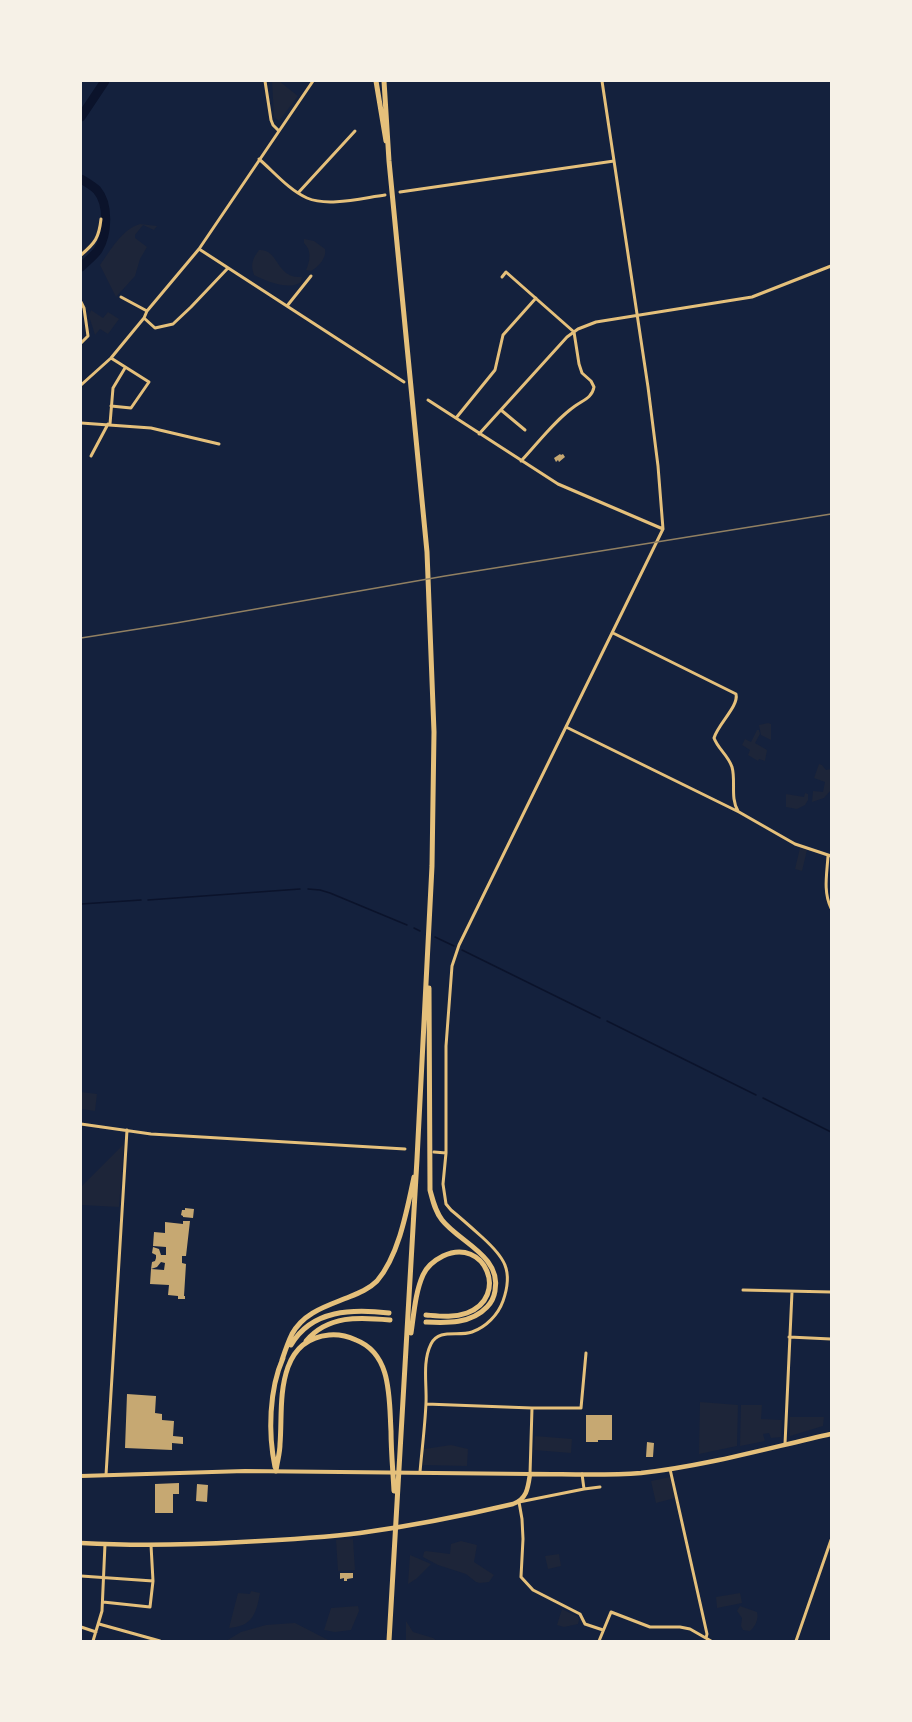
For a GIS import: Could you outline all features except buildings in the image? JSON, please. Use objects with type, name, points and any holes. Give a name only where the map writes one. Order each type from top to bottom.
[{"type":"highway","points":[[376,81],[389,161]]},
{"type":"highway","points":[[384,81],[389,161],[427,552],[434,742],[432,866],[411,1290],[389,1641]]},
{"type":"highway","points":[[399,1456],[410,1339],[415,1305],[424,1273],[432,1263],[448,1254],[455,1251],[466,1252],[476,1257],[484,1266],[489,1275],[490,1285],[478,1307],[467,1313],[426,1319],[453,1323],[475,1316],[490,1304],[496,1284],[495,1272],[489,1263],[442,1220],[434,1208],[430,1190],[429,923]]},
{"type":"highway","points":[[276,1471],[271,1447],[272,1409],[275,1385],[292,1334],[312,1312],[364,1291],[376,1282],[387,1266],[406,1214],[417,1159]]},
{"type":"highway","points":[[276,1471],[284,1384],[288,1367],[301,1347],[320,1328],[342,1319],[389,1316],[360,1310],[344,1311],[321,1318],[294,1339],[282,1360]]},
{"type":"highway","points":[[301,1347],[318,1337],[334,1335],[353,1339],[372,1349],[378,1357],[385,1372],[389,1390],[396,1514]]},
{"type":"main road","points":[[81,1543],[151,1545],[267,1541],[335,1536],[419,1524],[519,1502],[526,1494],[530,1474],[620,1474],[670,1469],[831,1434]]},
{"type":"street","points":[[265,81],[271,120],[278,130]]},
{"type":"street","points":[[81,385],[111,358],[199,249],[313,81]]},
{"type":"street","points":[[420,1472],[426,1404],[427,1354],[434,1338],[447,1333],[467,1333],[482,1327],[501,1308],[507,1286],[507,1271],[501,1254],[446,1204],[443,1184],[446,1153],[446,1046],[452,966],[459,945],[663,529],[658,466],[602,81]]},
{"type":"street","points":[[298,193],[355,131]]},
{"type":"street","points":[[260,159],[298,193],[316,201],[330,202],[386,195]]},
{"type":"street","points":[[400,192],[614,161]]},
{"type":"street","points":[[81,255],[96,242],[101,219]]},
{"type":"street","points":[[199,249],[404,382]]},
{"type":"street","points":[[479,434],[574,332],[583,326],[752,297],[831,266]]},
{"type":"street","points":[[144,318],[155,328],[173,324],[228,268]]},
{"type":"street","points":[[502,277],[506,272],[574,332],[583,375],[593,384],[593,393],[556,423],[522,461]]},
{"type":"street","points":[[287,306],[310,276]]},
{"type":"street","points":[[121,297],[147,312]]},
{"type":"street","points":[[456,418],[495,370],[503,335],[536,298]]},
{"type":"street","points":[[81,302],[88,336],[81,343]]},
{"type":"street","points":[[111,358],[149,382],[131,408],[111,406]]},
{"type":"street","points":[[91,456],[109,424],[113,388],[125,368]]},
{"type":"street","points":[[81,377],[85,382]]},
{"type":"street","points":[[428,399],[479,434],[572,491],[663,529]]},
{"type":"street","points":[[501,410],[525,430]]},
{"type":"street","points":[[81,423],[151,428],[219,444]]},
{"type":"street","points":[[613,633],[736,694],[736,701],[716,731],[714,738],[733,770],[734,800],[739,812]]},
{"type":"street","points":[[566,727],[739,812],[795,844],[830,856],[826,887],[831,908]]},
{"type":"street","points":[[81,1124],[151,1134],[405,1149]]},
{"type":"street","points":[[106,1475],[127,1130]]},
{"type":"street","points":[[434,1152],[446,1153]]},
{"type":"street","points":[[744,1290],[831,1292]]},
{"type":"street","points":[[786,1444],[792,1292]]},
{"type":"street","points":[[789,1337],[831,1339]]},
{"type":"street","points":[[426,1404],[581,1408],[586,1353]]},
{"type":"street","points":[[81,1476],[210,1471],[530,1474],[532,1408]]},
{"type":"street","points":[[670,1469],[707,1634],[706,1638]]},
{"type":"street","points":[[582,1474],[584,1489]]},
{"type":"street","points":[[600,1487],[519,1502],[523,1539],[520,1572],[522,1580],[538,1593],[580,1614],[585,1623],[603,1630]]},
{"type":"street","points":[[796,1641],[831,1540]]},
{"type":"street","points":[[93,1641],[103,1602],[105,1544]]},
{"type":"street","points":[[103,1602],[150,1607],[153,1581],[151,1545]]},
{"type":"street","points":[[81,1576],[153,1581]]},
{"type":"street","points":[[599,1641],[611,1612],[650,1627],[690,1629],[711,1641]]},
{"type":"street","points":[[99,1624],[148,1640],[160,1641]]},
{"type":"street","points":[[81,1627],[96,1632]]},
{"type":"shaded area","points":[[272,81],[279,81],[298,96],[279,121],[274,117]]},
{"type":"shaded area","points":[[140,224],[157,226],[154,230],[143,225],[135,235],[135,238],[147,247],[140,259],[135,276],[116,297],[100,265],[122,235]]},
{"type":"shaded area","points":[[304,239],[314,241],[325,249],[323,259],[311,271],[306,270],[310,256]]},
{"type":"shaded area","points":[[259,250],[269,252],[290,275],[302,277],[301,282],[290,286],[254,275],[253,261]]},
{"type":"shaded area","points":[[91,310],[103,318],[108,312],[119,319],[108,334],[100,329],[95,335],[89,316]]},
{"type":"shaded area","points":[[771,724],[771,740],[761,735],[759,725]]},
{"type":"shaded area","points":[[757,730],[760,734],[755,743],[767,750],[765,761],[759,759],[758,761],[748,755],[750,750],[742,745],[745,739],[751,742]]},
{"type":"shaded area","points":[[819,764],[826,770],[831,769],[831,790],[824,798],[812,802],[813,791],[823,792],[825,782],[814,778]]},
{"type":"shaded area","points":[[805,793],[808,794],[808,800],[805,805],[797,809],[786,807],[786,794],[804,797]]},
{"type":"shaded area","points":[[800,848],[807,850],[802,871],[795,869]]},
{"type":"shaded area","points":[[81,1092],[97,1094],[95,1111],[81,1109]]},
{"type":"shaded area","points":[[124,1144],[119,1207],[81,1205],[81,1187]]},
{"type":"shaded area","points":[[700,1402],[738,1405],[737,1446],[699,1454]]},
{"type":"shaded area","points":[[741,1405],[762,1405],[761,1419],[782,1420],[781,1437],[771,1438],[769,1433],[763,1434],[765,1441],[740,1446]]},
{"type":"shaded area","points":[[790,1417],[824,1417],[823,1426],[790,1436]]},
{"type":"shaded area","points":[[535,1436],[572,1439],[571,1453],[534,1450]]},
{"type":"shaded area","points":[[451,1445],[468,1449],[467,1466],[423,1465],[424,1449]]},
{"type":"shaded area","points":[[670,1477],[675,1498],[656,1503],[651,1481]]},
{"type":"shaded area","points":[[353,1539],[355,1570],[338,1571],[336,1540]]},
{"type":"shaded area","points":[[461,1541],[477,1545],[474,1562],[494,1575],[489,1582],[476,1582],[466,1574],[438,1565],[423,1557],[426,1551],[450,1554],[451,1544]]},
{"type":"shaded area","points":[[559,1554],[561,1566],[548,1569],[545,1556]]},
{"type":"shaded area","points":[[410,1555],[431,1564],[408,1584]]},
{"type":"shaded area","points":[[251,1591],[260,1593],[255,1613],[243,1625],[229,1628],[238,1593],[250,1594]]},
{"type":"shaded area","points":[[740,1593],[742,1603],[717,1608],[716,1597]]},
{"type":"shaded area","points":[[358,1606],[359,1611],[351,1630],[335,1632],[324,1630],[331,1608]]},
{"type":"shaded area","points":[[740,1606],[757,1612],[756,1623],[750,1631],[743,1630],[741,1626],[742,1618],[737,1611]]},
{"type":"shaded area","points":[[562,1609],[578,1617],[578,1624],[564,1627],[557,1625]]},
{"type":"shaded area","points":[[406,1621],[413,1632],[437,1641],[406,1641]]},
{"type":"shaded area","points":[[295,1623],[330,1641],[226,1641],[241,1632],[266,1625]]},
{"type":"waterway","points":[[81,117],[105,81]]},
{"type":"waterway","points":[[81,179],[101,196],[106,219],[104,236],[98,250],[81,267]]},
{"type":"waterway","points":[[148,900],[300,889]]},
{"type":"waterway","points":[[308,889],[330,893],[407,925]]},
{"type":"waterway","points":[[81,904],[141,900]]},
{"type":"waterway","points":[[414,928],[420,931]]},
{"type":"waterway","points":[[435,937],[454,946]]},
{"type":"waterway","points":[[462,950],[600,1018]]},
{"type":"waterway","points":[[607,1021],[756,1095]]},
{"type":"waterway","points":[[763,1098],[831,1132]]},
{"type":"railway","points":[[81,638],[831,514]]}]
